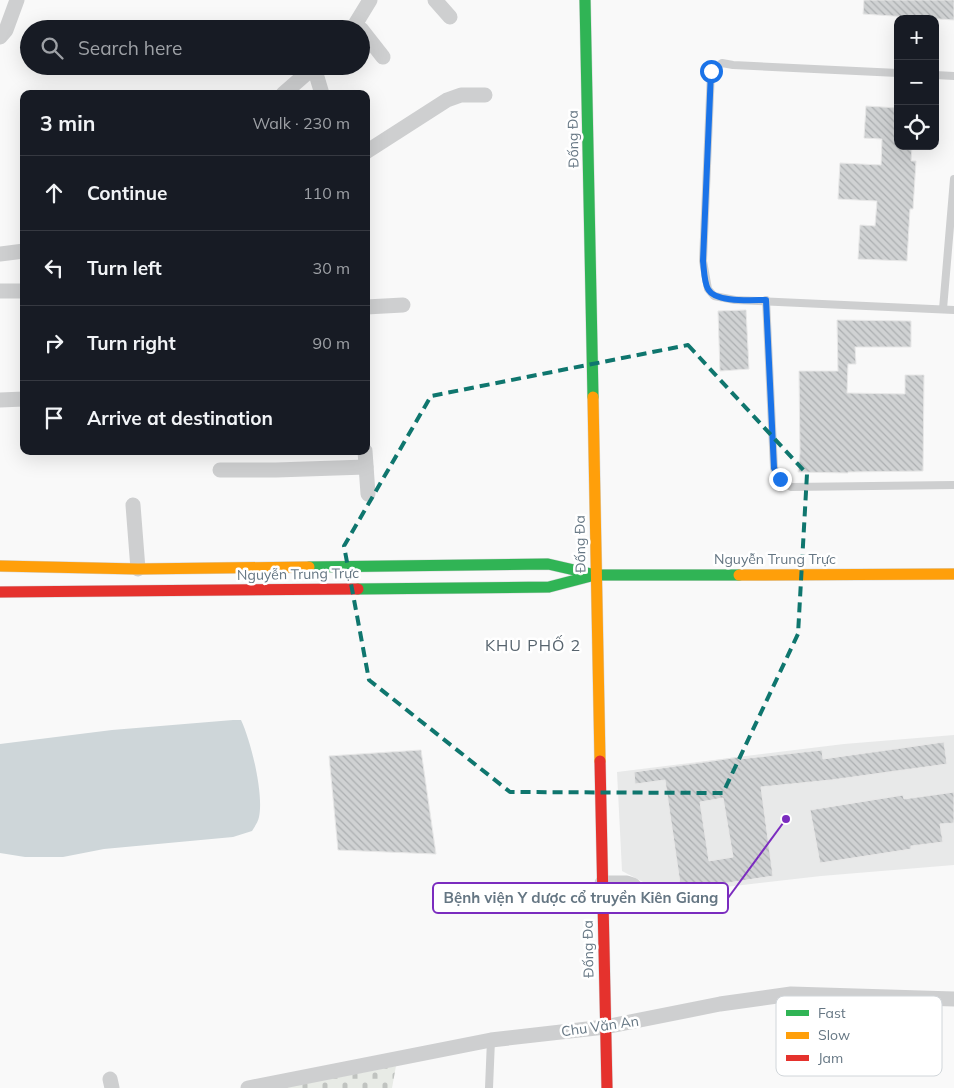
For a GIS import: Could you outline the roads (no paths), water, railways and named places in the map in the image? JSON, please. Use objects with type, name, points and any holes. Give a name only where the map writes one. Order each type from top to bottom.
[{"type":"main road","name":"Đống Đa","points":[[585,0],[607,1088]]},
{"type":"main road","name":"Nguyễn Trung Trực","points":[[0,566],[138,568],[548,564],[596,575]]},
{"type":"main road","name":"Nguyễn Trung Trực","points":[[0,592],[549,586],[596,575],[954,574]]},
{"type":"street","points":[[0,37],[6,30],[17,0]]},
{"type":"street","points":[[360,20],[370,0]]},
{"type":"street","points":[[435,0],[450,17]]},
{"type":"street","points":[[370,41],[384,57]]},
{"type":"street","points":[[288,90],[305,75]]},
{"type":"street","points":[[316,75],[321,90]]},
{"type":"street","points":[[370,149],[447,100],[461,95],[486,95]]},
{"type":"street","points":[[0,254],[20,252]]},
{"type":"street","points":[[0,291],[20,291]]},
{"type":"street","points":[[370,307],[403,305]]},
{"type":"street","points":[[0,400],[20,399]]},
{"type":"street","points":[[365,455],[368,494]]},
{"type":"street","points":[[220,470],[366,467]]},
{"type":"street","points":[[133,505],[138,568]]},
{"type":"street","points":[[602,883],[627,883],[637,889],[644,902],[663,906]]},
{"type":"street","name":"Chu Văn An","points":[[777,996],[791,994],[856,996]]},
{"type":"street","name":"Chu Văn An","points":[[248,1088],[492,1040],[605,1027],[720,1004],[776,996]]},
{"type":"lane","points":[[894,73],[733,65],[722,62],[711,71],[703,261],[708,289],[714,296],[735,300],[954,310]]},
{"type":"lane","points":[[939,75],[954,76]]},
{"type":"lane","points":[[943,309],[954,179]]},
{"type":"lane","points":[[766,300],[774,468],[780,479],[791,487],[954,485]]},
{"type":"lane","points":[[489,1088],[492,1040]]},
{"type":"place","name":"Bệnh viện Y dược cổ truyền Kiên Giang","points":[[786,819]]},
{"type":"district","name":"KHU PHỐ 2","points":[[533,645]]}]
